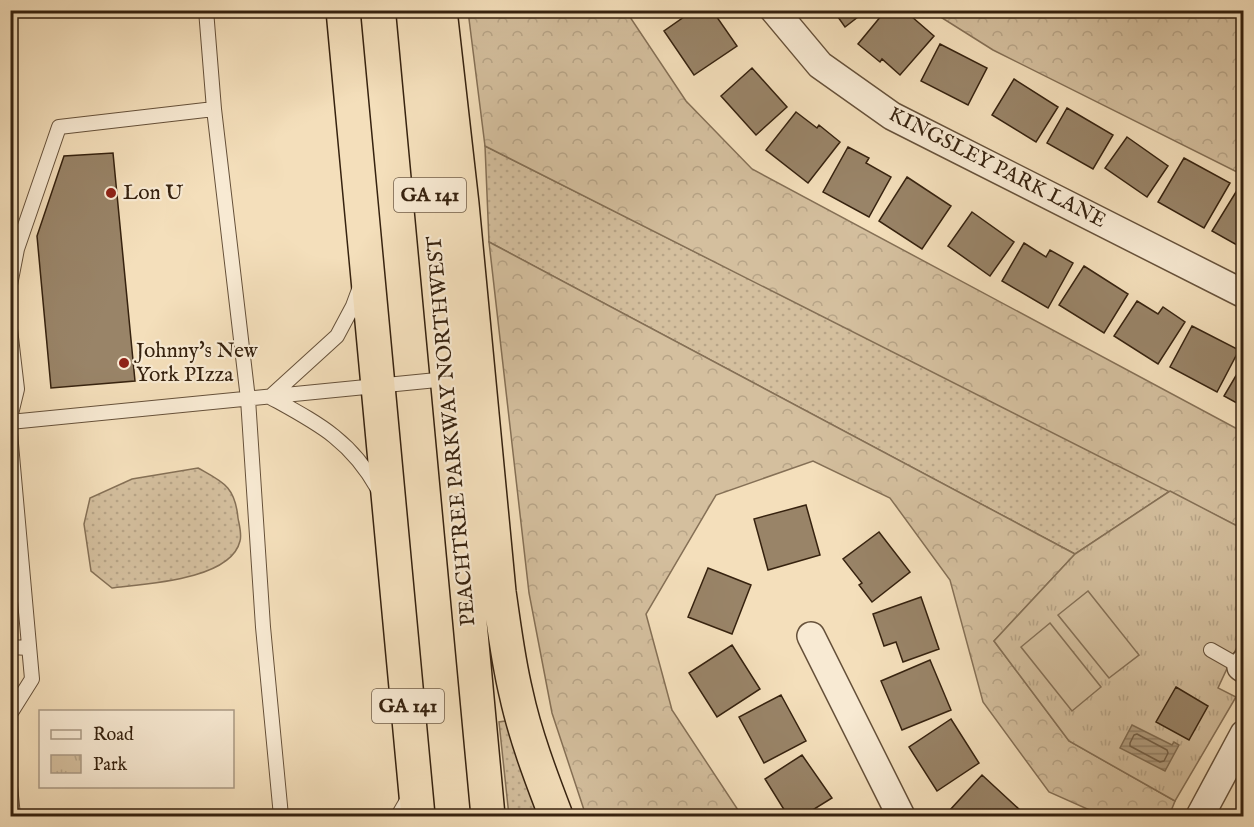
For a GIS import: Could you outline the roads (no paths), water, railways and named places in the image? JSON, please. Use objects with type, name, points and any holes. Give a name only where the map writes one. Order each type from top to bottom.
[{"type":"highway","name":"GA 141","points":[[343,10],[416,802]]},
{"type":"highway","name":"PEACHTREE PARKWAY NORTHWEST","points":[[413,10],[488,816]]},
{"type":"highway","points":[[440,10],[506,645],[516,695],[533,753],[556,816]]},
{"type":"street","name":"KINGSLEY PARK LANE","points":[[774,10],[820,64],[892,116],[1244,294]]},
{"type":"street","points":[[812,636],[902,816]]},
{"type":"street","points":[[1200,816],[1244,734]]},
{"type":"lane","points":[[206,10],[214,109],[248,399],[263,627],[281,816]]},
{"type":"lane","points":[[10,285],[17,249],[59,126],[214,109]]},
{"type":"lane","points":[[270,396],[337,336],[353,306],[366,271]]},
{"type":"lane","points":[[10,329],[17,389],[10,420],[447,379]]},
{"type":"lane","points":[[270,396],[336,436],[363,464],[391,516]]},
{"type":"lane","points":[[10,433],[32,680],[10,714]]},
{"type":"lane","points":[[10,647],[29,648]]},
{"type":"lane","points":[[1211,650],[1243,666]]},
{"type":"lane","points":[[10,786],[13,816]]},
{"type":"lane","points":[[398,816],[416,802]]},
{"type":"water","points":[[1132,725],[1172,745],[1174,742],[1179,745],[1165,771],[1120,748]]},
{"type":"place","name":"Lon U","points":[[111,193]]},
{"type":"place","name":"Johnny's New York PIzza","points":[[124,363]]}]
